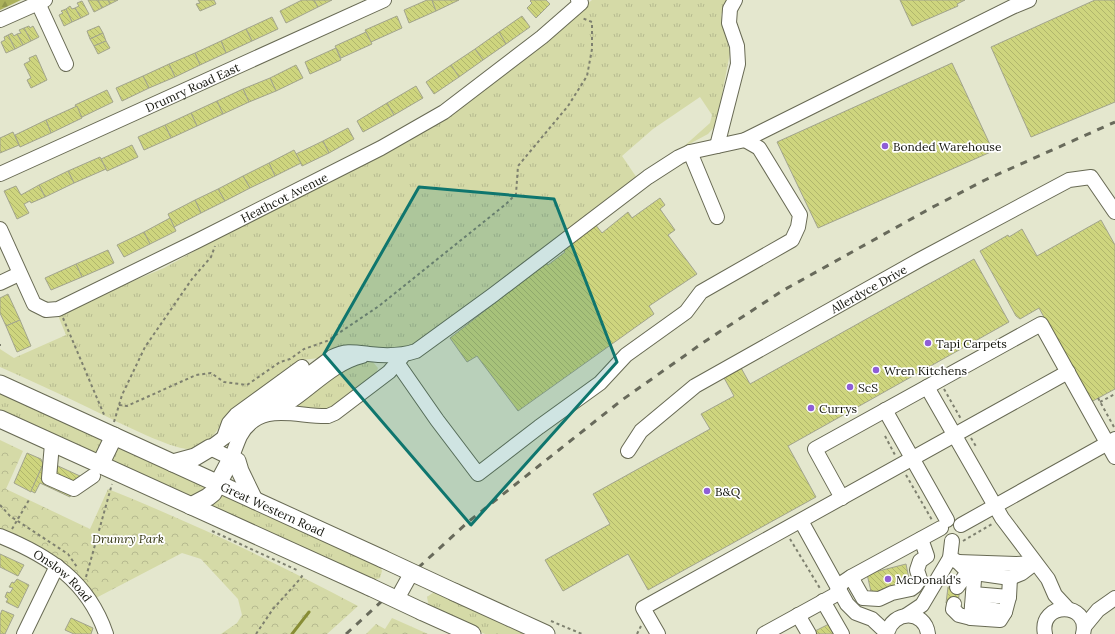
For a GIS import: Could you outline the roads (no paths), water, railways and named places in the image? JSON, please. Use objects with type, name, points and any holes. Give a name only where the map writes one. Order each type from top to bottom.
[{"type":"main road","name":"Great Western Road","points":[[0,384],[114,430],[173,463],[546,634]]},
{"type":"main road","points":[[0,420],[52,444],[105,474],[191,506],[472,634]]},
{"type":"main road","points":[[105,474],[114,430]]},
{"type":"main road","points":[[173,463],[195,457],[210,448]]},
{"type":"main road","points":[[191,506],[208,497],[234,457]]},
{"type":"main road","points":[[234,457],[254,500]]},
{"type":"street","name":"Drumry Road East","points":[[0,174],[384,0]]},
{"type":"street","points":[[717,146],[738,64],[737,46],[729,23],[730,9],[735,0]]},
{"type":"street","points":[[275,412],[328,416],[335,413],[401,360],[416,351],[493,295],[648,177],[690,152],[745,140],[1012,7],[1029,0]]},
{"type":"street","points":[[0,20],[41,2],[66,64]]},
{"type":"street","name":"Heathcot Avenue","points":[[19,274],[34,304],[46,310],[58,308],[204,238],[380,148],[444,112],[542,37],[580,3]]},
{"type":"street","points":[[210,448],[324,362],[340,353],[347,351],[401,360],[437,420],[478,474],[539,427],[600,383],[626,355],[686,312],[701,292],[792,240],[798,227],[800,215],[759,148],[745,140]]},
{"type":"street","points":[[690,152],[717,217]]},
{"type":"street","name":"Allerdyce Drive","points":[[628,451],[641,431],[695,386],[921,259],[1069,180],[1091,177],[1115,212]]},
{"type":"street","points":[[0,229],[19,274],[0,283]]},
{"type":"street","points":[[842,498],[815,449],[1041,324],[1068,372],[1111,441],[1115,457]]},
{"type":"street","points":[[210,448],[234,457],[240,436],[248,425],[261,416],[275,412],[286,406],[352,358],[368,354]]},
{"type":"street","points":[[658,634],[643,608],[1068,372]]},
{"type":"street","points":[[927,387],[998,512],[1048,579],[1055,595],[1071,611],[1080,616],[1084,631]]},
{"type":"street","points":[[885,410],[907,462],[941,527],[944,537],[974,580],[972,606]]},
{"type":"street","points":[[961,525],[998,512],[1111,441]]},
{"type":"street","points":[[52,444],[49,478],[74,489],[105,474]]},
{"type":"street","points":[[764,634],[784,629],[798,615],[822,596],[835,595],[838,589],[842,583],[851,577],[941,527],[956,520],[961,525],[961,535],[922,605],[892,622],[887,634],[872,619],[856,613],[847,604],[838,589],[801,521]]},
{"type":"street","name":"Onslow Road","points":[[3,537],[45,558],[57,566],[85,594],[95,609],[106,634]]},
{"type":"street","points":[[851,577],[863,598],[866,599],[879,599],[892,593],[911,589],[916,586],[920,579],[917,570],[920,561],[927,556],[921,539]]},
{"type":"street","points":[[953,551],[1016,564],[1035,563]]},
{"type":"street","points":[[968,572],[1010,578],[1022,574],[1035,563]]},
{"type":"street","points":[[24,634],[57,566]]},
{"type":"street","points":[[397,600],[412,572]]},
{"type":"street","points":[[957,587],[968,572]]},
{"type":"street","points":[[972,606],[1000,620],[1005,612],[1009,597],[1010,578]]},
{"type":"street","points":[[1041,631],[1051,613],[1055,595]]},
{"type":"street","points":[[822,596],[842,634]]},
{"type":"street","points":[[954,604],[953,609],[958,615],[972,606],[1009,597]]},
{"type":"street","points":[[1084,631],[1098,610],[1115,598]]},
{"type":"street","points":[[922,605],[928,631]]},
{"type":"street","points":[[1051,613],[1062,609],[1071,611],[1098,610]]},
{"type":"street","points":[[798,615],[809,634]]},
{"type":"street","points":[[872,619],[916,617],[928,631]]},
{"type":"waterway","points":[[292,634],[309,612]]},
{"type":"railway","points":[[346,634],[468,522],[622,400],[704,342],[782,291],[931,208],[985,180],[1115,122]]},
{"type":"place","name":"Bonded Warehouse","points":[[885,146]]},
{"type":"place","name":"Tapi Carpets","points":[[928,343]]},
{"type":"place","name":"Wren Kitchens","points":[[876,370]]},
{"type":"place","name":"ScS","points":[[850,387]]},
{"type":"place","name":"Currys","points":[[811,408]]},
{"type":"place","name":"B&Q","points":[[707,491]]},
{"type":"place","name":"McDonald's","points":[[888,579]]},
{"type":"park label","name":"Drumry Park","points":[[128,538]]}]
